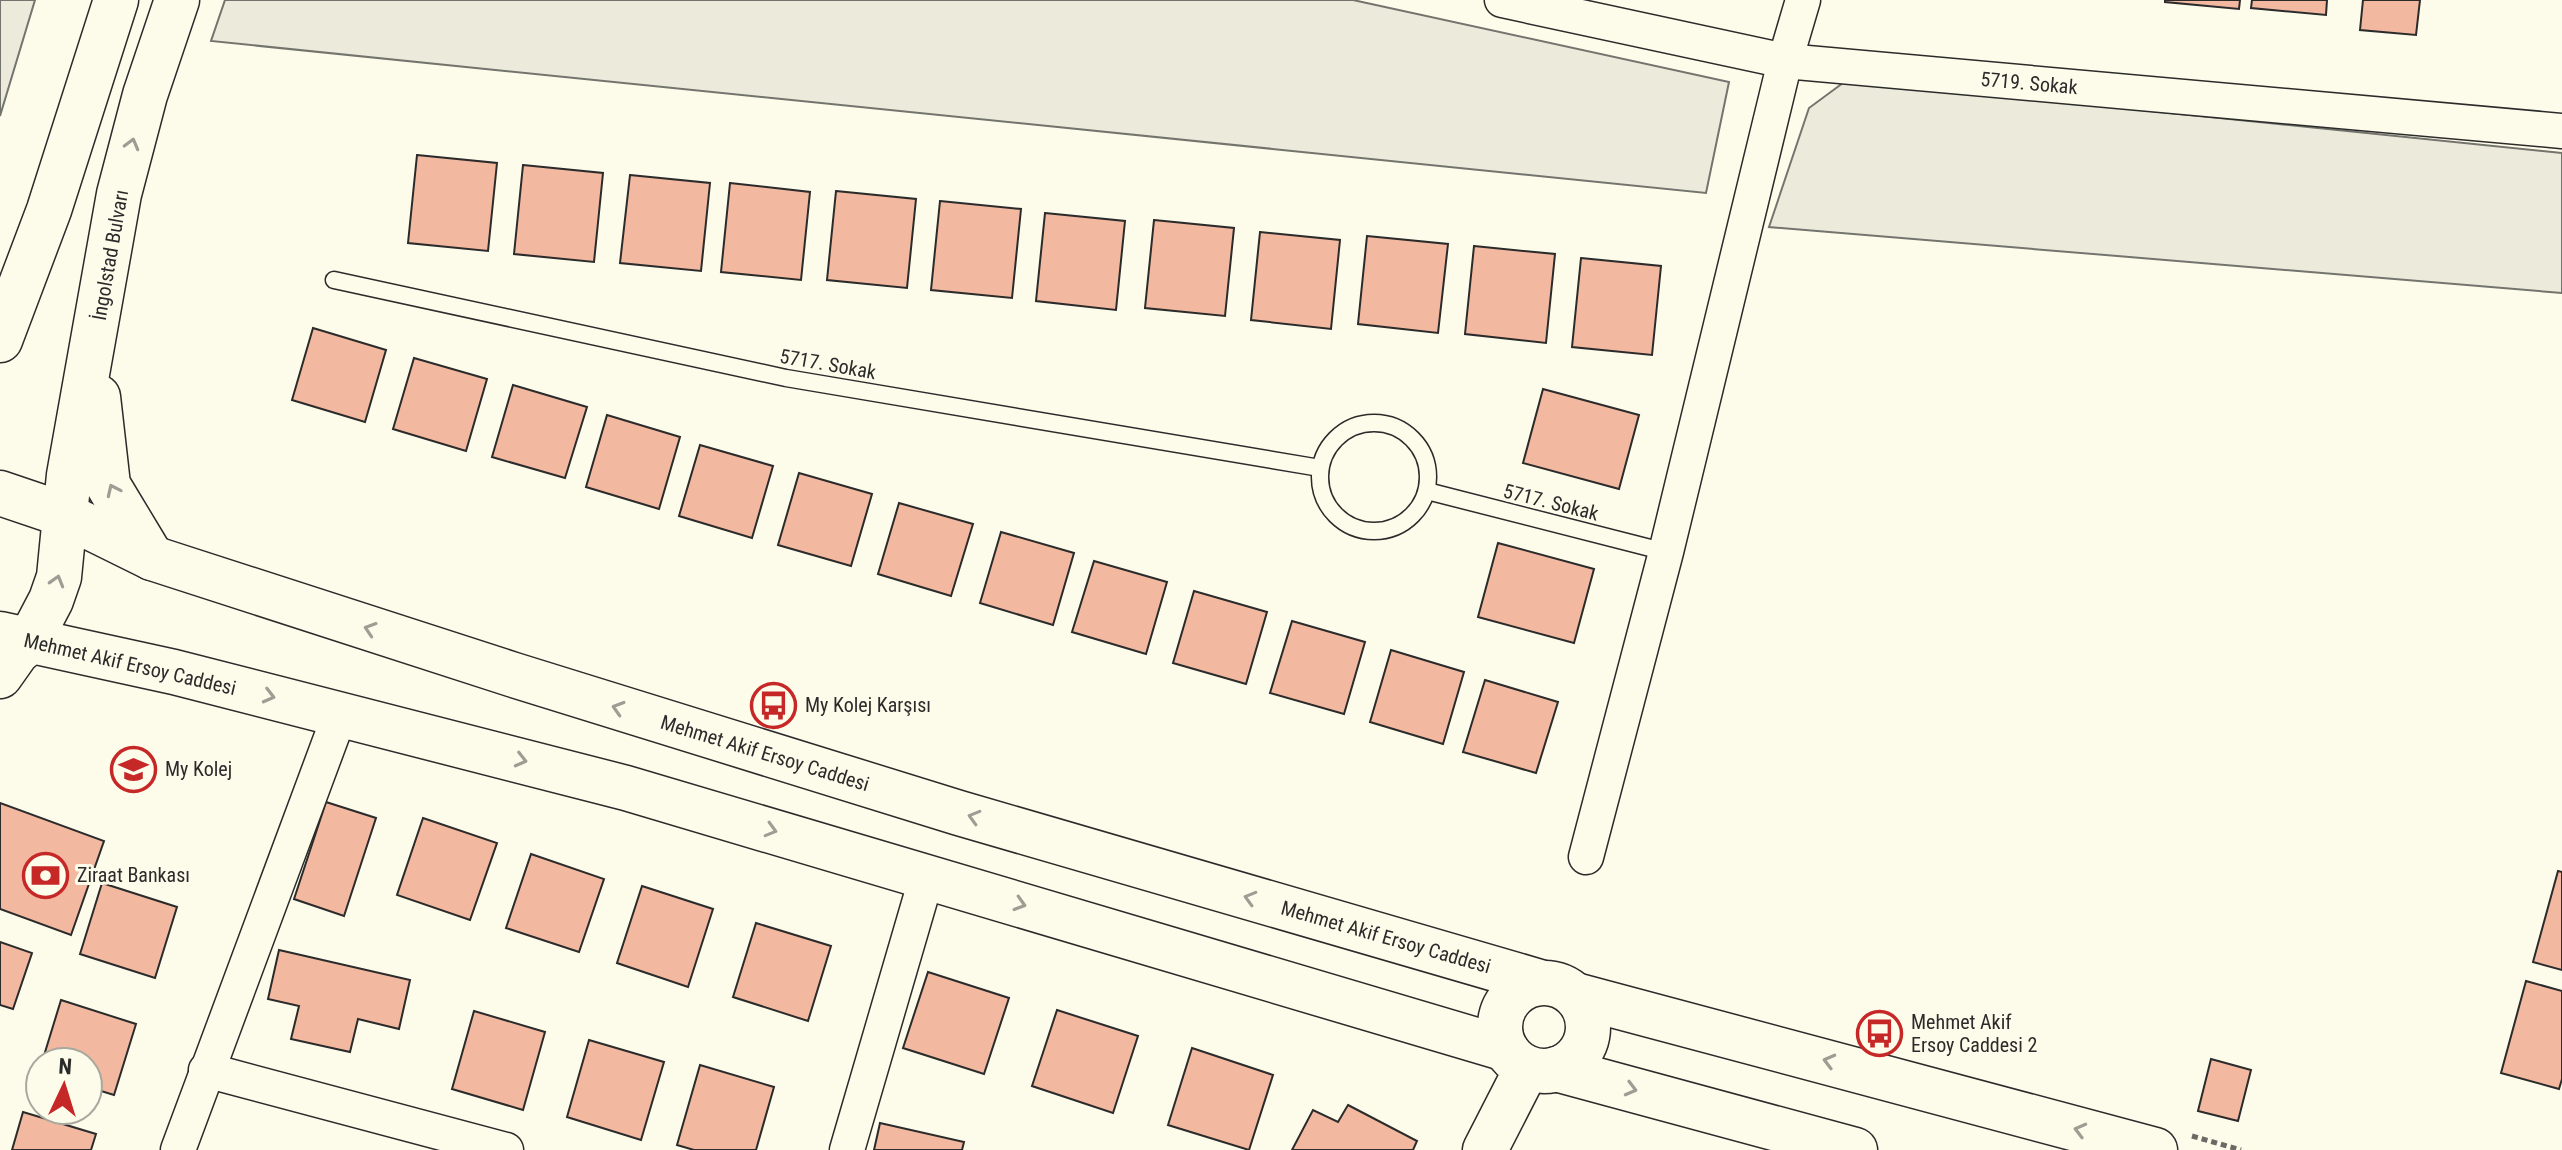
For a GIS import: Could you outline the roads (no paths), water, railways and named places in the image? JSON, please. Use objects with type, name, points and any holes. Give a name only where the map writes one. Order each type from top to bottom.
[{"type":"main road","points":[[0,340],[49,210],[116,0]]},
{"type":"main road","name":"İngolstad Bulvarı","points":[[0,676],[17,652],[14,638],[51,600],[59,577],[69,475],[119,194],[145,95],[177,0]]},
{"type":"main road","points":[[0,293],[49,210]]},
{"type":"main road","points":[[96,330],[98,413],[108,485],[152,558]]},
{"type":"main road","name":"Mehmet Akif Ersoy Caddesi","points":[[0,493],[65,515],[152,558],[529,680],[959,813],[1558,988],[2155,1150]]},
{"type":"main road","name":"Mehmet Akif Ersoy Caddesi","points":[[14,638],[174,672],[626,788],[927,876],[1530,1062],[1855,1150]]},
{"type":"main road","points":[[1526,986],[1558,988],[1588,1018],[1585,1044],[1578,1055],[1530,1062],[1501,1035],[1500,1020],[1505,1006],[1513,995],[1526,986]]},
{"type":"main road","points":[[1485,1150],[1530,1062]]},
{"type":"street","name":"5719. Sokak","points":[[1502,0],[1785,61],[2562,131]]},
{"type":"street","points":[[1586,857],[1666,552],[1785,61],[1803,0]]},
{"type":"street","points":[[178,1150],[340,714]]},
{"type":"street","points":[[847,1150],[927,876]]},
{"type":"street","points":[[206,1070],[506,1150]]},
{"type":"lane","name":"5717. Sokak","points":[[334,280],[786,378],[1320,468]]},
{"type":"lane","points":[[1365,423],[1383,423],[1399,428],[1413,439],[1424,454],[1429,472],[1427,491],[1419,509],[1406,522],[1388,530],[1369,532],[1351,527],[1330,509],[1320,486],[1320,468],[1325,452],[1335,438],[1349,428],[1365,423]]},
{"type":"lane","name":"5717. Sokak","points":[[1427,491],[1666,552]]},
{"type":"place","name":"My Kolej Karşısı","points":[[774,705]]},
{"type":"place","name":"My Kolej","points":[[134,769]]},
{"type":"place","name":"Ziraat Bankası","points":[[46,875]]},
{"type":"place","name":"Mehmet Akif Ersoy Caddesi 2","points":[[1880,1034]]}]
